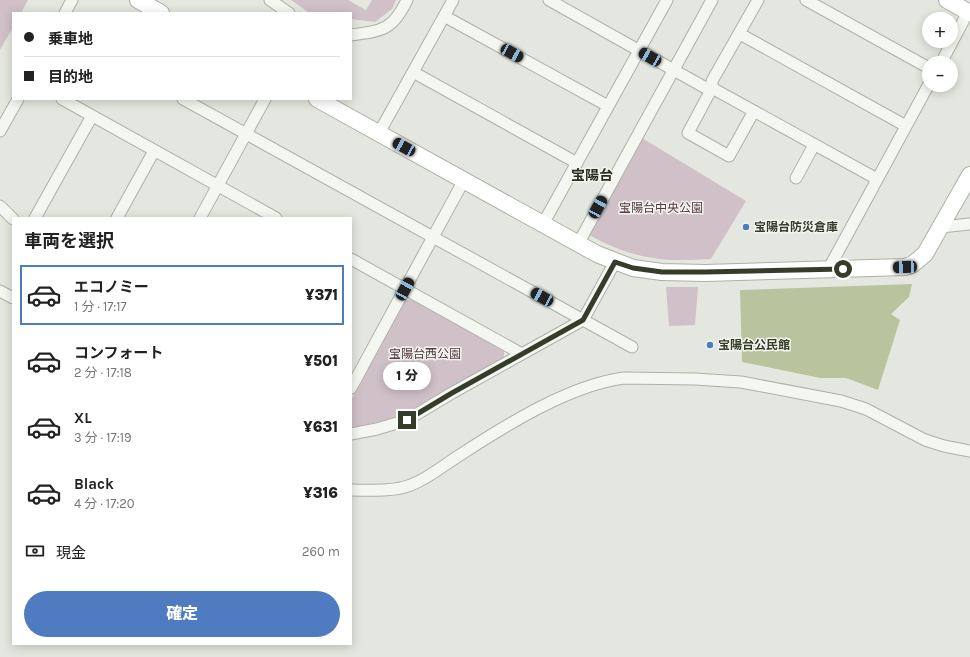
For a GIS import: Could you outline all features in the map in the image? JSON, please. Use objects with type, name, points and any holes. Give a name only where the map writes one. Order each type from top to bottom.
[{"type":"street","points":[[66,12],[72,0]]},
{"type":"street","points":[[138,0],[159,12]]},
{"type":"street","points":[[270,0],[288,12]]},
{"type":"street","points":[[352,36],[382,29],[392,24],[402,11],[407,0]]},
{"type":"street","points":[[380,133],[453,0]]},
{"type":"street","points":[[549,0],[704,87],[712,88],[877,179]]},
{"type":"street","points":[[543,224],[667,0]]},
{"type":"street","points":[[578,244],[712,0]]},
{"type":"street","points":[[754,111],[729,156],[688,133],[712,88],[712,81],[758,0]]},
{"type":"street","points":[[806,0],[922,64]]},
{"type":"street","points":[[945,56],[969,12],[947,0]]},
{"type":"street","points":[[444,16],[608,106]]},
{"type":"street","points":[[740,34],[906,126]]},
{"type":"street","points":[[413,72],[577,163]]},
{"type":"street","points":[[828,270],[925,92]]},
{"type":"street","points":[[0,131],[17,100]]},
{"type":"street","points":[[64,100],[274,217]]},
{"type":"street","points":[[185,100],[632,348]]},
{"type":"street","points":[[201,217],[264,100]]},
{"type":"street","points":[[320,100],[597,254],[633,268],[662,272],[828,270],[905,267],[913,264],[925,254],[970,175]]},
{"type":"street","points":[[36,217],[92,116]]},
{"type":"street","points":[[796,178],[814,145]]},
{"type":"street","points":[[118,217],[154,150]]},
{"type":"street","points":[[352,386],[464,180]]},
{"type":"street","points":[[0,206],[12,218]]},
{"type":"street","points":[[941,227],[970,224]]},
{"type":"street","points":[[352,260],[522,354]]},
{"type":"street","points":[[352,434],[377,429],[407,420],[452,393],[583,320],[615,262]]},
{"type":"street","points":[[0,291],[12,297]]},
{"type":"street","points":[[352,490],[394,489],[411,485],[526,415],[589,386],[624,378],[695,379],[741,382],[842,400],[866,409],[925,440],[944,446],[970,451]]},
{"type":"green space","points":[[0,0],[28,0],[22,12],[12,12],[12,29],[0,50]]},
{"type":"green space","points":[[291,0],[348,0],[366,10],[372,0],[396,0],[392,9],[375,22],[352,19],[352,12],[308,12]]},
{"type":"green space","name":"宝陽台中央公園","points":[[642,138],[746,201],[711,259],[671,260],[649,258],[618,249],[589,235]]},
{"type":"green space","points":[[666,287],[698,287],[695,325],[669,326]]},
{"type":"green space","name":"宝陽台西公園","points":[[412,299],[504,351],[504,358],[404,414],[352,428],[352,398],[405,301]]},
{"type":"shaded area","points":[[912,284],[909,297],[891,314],[900,320],[878,390],[846,378],[820,378],[742,362],[740,290]]},
{"type":"place","name":"宝陽台防災倉庫","points":[[746,227]]},
{"type":"place","name":"宝陽台公民館","points":[[710,345]]},
{"type":"district","name":"宝陽台","points":[[592,175]]},
{"type":"route","points":[[407,420],[452,393],[583,320],[615,262],[633,268],[662,272],[843,269]]}]
